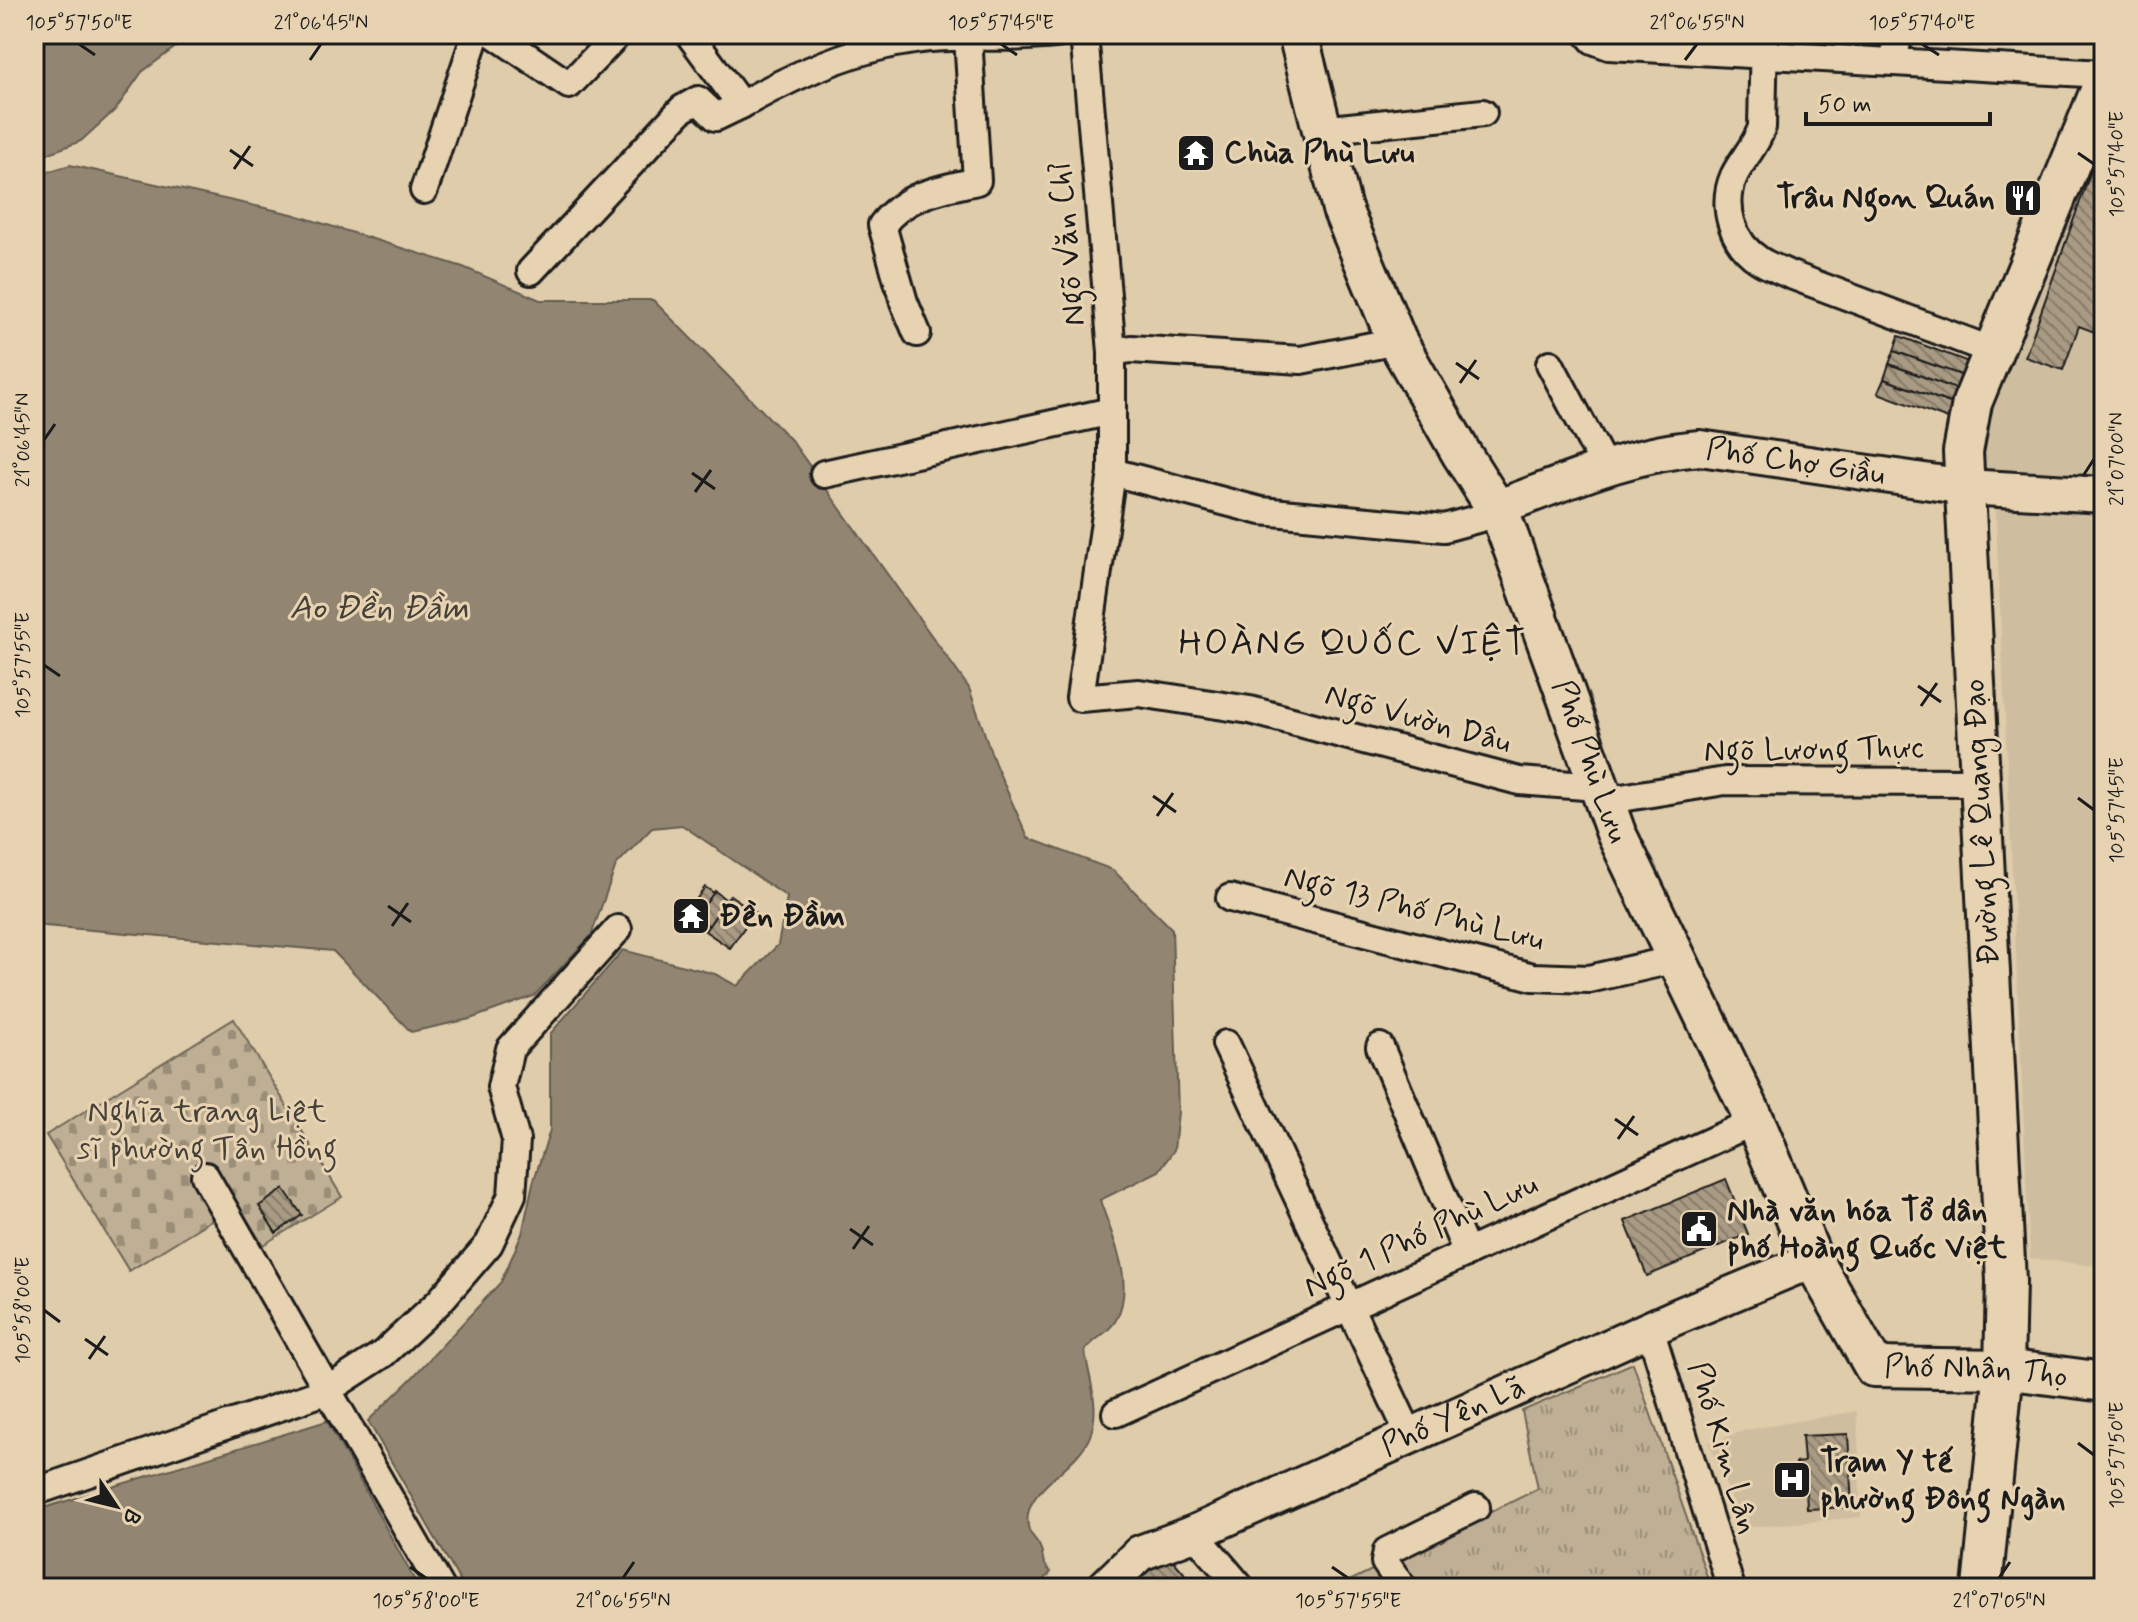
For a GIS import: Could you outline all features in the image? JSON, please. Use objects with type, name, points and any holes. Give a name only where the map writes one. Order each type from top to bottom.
[{"type":"main road","name":"Phố Phù Lưu","points":[[1298,34],[1342,209],[1397,341],[1498,510],[1600,794],[1755,1121],[1813,1260]]},
{"type":"main road","name":"Đường Lê Quang Đạo","points":[[1982,1588],[2004,1369],[2006,1281],[1963,452],[1972,403],[2104,81]]},
{"type":"main road","name":"Phố Nhân Thọ","points":[[1813,1260],[1874,1367],[2004,1369],[2104,1382]]},
{"type":"street","points":[[424,190],[476,34]]},
{"type":"street","points":[[494,34],[569,85],[618,34]]},
{"type":"street","points":[[689,34],[741,105]]},
{"type":"street","points":[[531,271],[682,109],[698,100],[716,117],[811,69],[912,40],[1024,38],[1056,34]]},
{"type":"street","name":"Ngõ Văn Chỉ","points":[[1084,34],[1112,352],[1131,349],[1301,360],[1397,341]]},
{"type":"street","points":[[1588,34],[1593,40],[1609,46],[1764,44],[1894,61],[2104,74]]},
{"type":"street","points":[[1894,61],[1898,34]]},
{"type":"street","points":[[917,333],[904,302],[882,225],[892,212],[920,194],[977,181],[968,37]]},
{"type":"street","points":[[1764,44],[1762,127],[1758,140],[1734,176],[1728,197],[1733,231],[1743,247],[1759,260],[1788,274],[1993,351]]},
{"type":"street","points":[[1321,130],[1483,113]]},
{"type":"street","points":[[1112,352],[1112,472],[1261,511],[1444,528],[1498,510]]},
{"type":"street","points":[[1550,364],[1606,469]]},
{"type":"street","points":[[824,474],[1112,411]]},
{"type":"street","name":"Phố Chợ Giầu","points":[[1498,510],[1606,469],[1670,450],[1700,448],[1965,487],[2104,495]]},
{"type":"street","name":"Ngõ Vườn Dâu","points":[[1112,472],[1080,698],[1139,693],[1250,710],[1519,781],[1600,794]]},
{"type":"street","name":"Ngõ Lương Thực","points":[[1600,794],[1725,781],[1981,782]]},
{"type":"street","name":"Ngõ 13 Phố Phù Lưu","points":[[1230,898],[1533,977],[1589,979],[1677,959]]},
{"type":"street","points":[[34,1492],[326,1391],[383,1354],[439,1302],[489,1244],[512,1195],[516,1140],[501,1087],[510,1049],[618,929]]},
{"type":"street","points":[[1226,1044],[1410,1436]]},
{"type":"street","points":[[1380,1047],[1467,1253]]},
{"type":"street","name":"Ngõ 1 Phố Phù Lưu","points":[[1116,1413],[1755,1121]]},
{"type":"street","points":[[205,1176],[441,1588]]},
{"type":"street","name":"Phố Yên Lã","points":[[1104,1588],[1140,1553],[1194,1533],[1650,1329],[1813,1260]]},
{"type":"street","name":"Phố Kim Lân","points":[[1650,1329],[1731,1588]]},
{"type":"street","points":[[1403,1588],[1385,1562],[1387,1551],[1476,1507]]},
{"type":"street","points":[[1194,1533],[1241,1588]]},
{"type":"shaded area","points":[[2104,118],[2104,477],[1980,474],[1998,367]]},
{"type":"shaded area","points":[[1995,500],[2097,507],[2097,752],[2104,752],[2104,1267],[2030,1258]]},
{"type":"shaded area","name":"Trạm Y tế phường Đông Ngàn","points":[[1857,1411],[1861,1517],[1743,1528],[1709,1443],[1746,1430]]},
{"type":"green space","name":"Nghĩa trang Liệt sĩ phường Tân Hồng","points":[[234,1019],[342,1197],[263,1245],[237,1204],[129,1271],[46,1135]]},
{"type":"green space","points":[[1633,1363],[1711,1588],[1335,1588],[1538,1489],[1522,1411]]},
{"type":"water","points":[[34,34],[193,34],[142,72],[116,109],[81,141],[34,159]]},
{"type":"water","name":"Ao Đền Đầm","points":[[70,165],[292,214],[463,267],[540,300],[653,300],[791,440],[969,688],[995,764],[1028,838],[1113,870],[1172,929],[1178,1112],[1174,1150],[1159,1171],[1100,1200],[1120,1260],[1124,1290],[1122,1305],[1113,1325],[1085,1351],[1094,1404],[1090,1436],[1073,1460],[1039,1492],[1028,1516],[1030,1532],[1051,1572],[1038,1588],[464,1588],[368,1421],[501,1282],[522,1234],[533,1183],[550,1130],[550,1034],[623,950],[715,974],[737,986],[778,945],[787,897],[682,825],[652,828],[616,865],[591,936],[534,996],[470,1019],[411,1032],[333,951],[34,925],[34,176]]},
{"type":"water","points":[[327,1421],[419,1588],[34,1588],[34,1511]]},
{"type":"building","points":[[2104,134],[2104,311],[2097,333],[2079,326],[2063,370],[2025,357]]},
{"type":"building","points":[[1899,336],[1974,364],[1969,378],[1894,351]]},
{"type":"building","points":[[1894,351],[1969,378],[1964,392],[1889,364]]},
{"type":"building","points":[[1889,364],[1964,392],[1958,406],[1884,379]]},
{"type":"building","points":[[1884,379],[1958,406],[1953,421],[1878,393]]},
{"type":"building","points":[[705,887],[714,893],[696,917],[688,911]]},
{"type":"building","points":[[715,891],[726,900],[709,926],[696,917]]},
{"type":"building","points":[[730,895],[755,912],[730,948],[705,931]]},
{"type":"building","points":[[1726,1179],[1748,1234],[1647,1276],[1625,1221]]},
{"type":"building","points":[[284,1189],[302,1215],[276,1233],[259,1206]]},
{"type":"building","points":[[1848,1434],[1852,1507],[1807,1509],[1806,1488],[1797,1488],[1796,1463],[1804,1462],[1802,1436]]},
{"type":"building","points":[[1171,1558],[1197,1588],[1153,1588],[1153,1585],[1149,1588],[1122,1588],[1150,1559]]},
{"type":"place","name":"Chùa Phù Lưu","points":[[1196,153]]},
{"type":"place","name":"Trâu Ngon Quán","points":[[2023,198]]},
{"type":"place","name":"Đền Đầm","points":[[691,916]]},
{"type":"place","name":"Nhà văn hóa Tổ dân phố Hoàng Quốc Việt","points":[[1699,1229]]},
{"type":"place","name":"Trạm Y tế phường Đông Ngàn","points":[[1792,1480]]},
{"type":"district","name":"HOÀNG QUỐC VIỆT","points":[[1353,644]]}]
